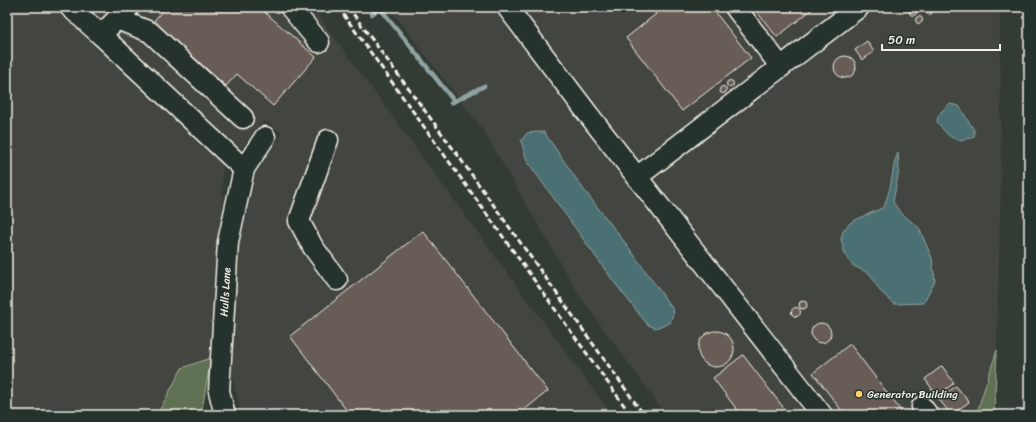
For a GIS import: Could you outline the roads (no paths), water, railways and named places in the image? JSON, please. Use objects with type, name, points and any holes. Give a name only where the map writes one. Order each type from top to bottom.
[{"type":"street","points":[[70,7],[244,169]]},
{"type":"street","points":[[290,7],[319,42]]},
{"type":"street","points":[[507,7],[822,415]]},
{"type":"street","points":[[735,7],[781,67]]},
{"type":"street","points":[[637,177],[859,7]]},
{"type":"street","points":[[101,36],[123,13],[150,32],[243,118]]},
{"type":"street","name":"Hulls Lane","points":[[225,415],[219,391],[228,242],[244,169],[265,138]]},
{"type":"street","points":[[328,140],[299,221],[313,247],[337,280]]},
{"type":"water","points":[[950,104],[959,106],[974,130],[974,137],[961,140],[952,138],[937,122],[941,112]]},
{"type":"water","points":[[544,132],[584,190],[627,245],[674,311],[670,323],[655,328],[647,324],[614,282],[527,161],[521,141],[527,133]]},
{"type":"water","points":[[898,153],[899,170],[893,202],[900,212],[919,228],[932,258],[935,281],[923,303],[894,304],[880,291],[870,274],[852,265],[845,254],[841,239],[843,231],[851,222],[884,207]]},
{"type":"waterway","points":[[372,14],[380,8],[454,101]]},
{"type":"waterway","points":[[451,103],[484,86]]},
{"type":"railway","points":[[338,7],[631,415]]},
{"type":"railway","points":[[348,7],[454,150],[644,415]]},
{"type":"place","name":"Generator Building","points":[[859,394]]}]
